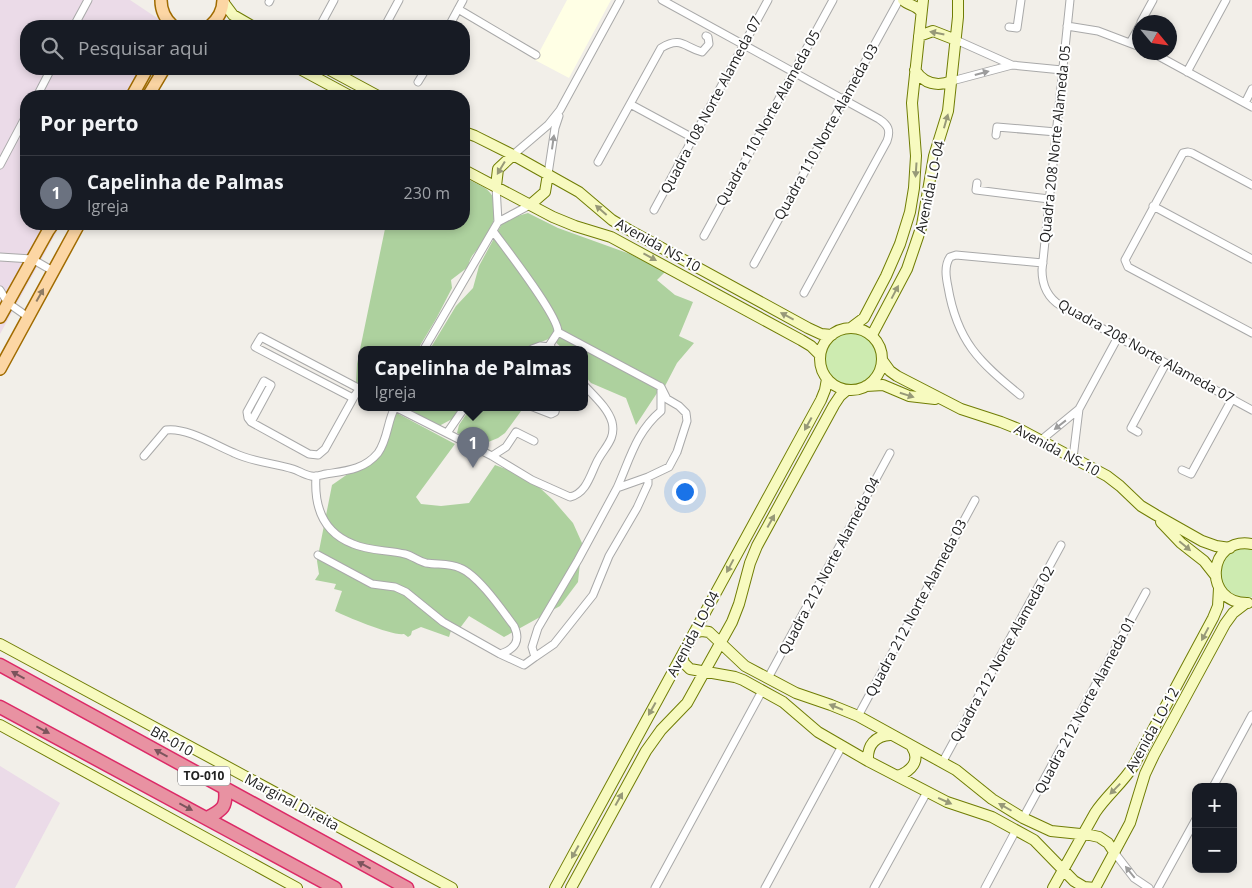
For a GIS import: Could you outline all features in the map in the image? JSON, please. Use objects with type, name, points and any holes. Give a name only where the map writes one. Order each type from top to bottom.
[{"type":"highway","name":"BR-010","points":[[0,665],[407,888]]},
{"type":"highway","name":"TO-010","points":[[0,707],[334,888]]},
{"type":"highway","points":[[207,818],[223,809],[226,801],[225,788]]},
{"type":"main road","points":[[161,0],[161,8],[167,20]]},
{"type":"main road","points":[[216,20],[224,2]]},
{"type":"main road","points":[[135,90],[144,75]]},
{"type":"main road","points":[[152,90],[160,75]]},
{"type":"main road","points":[[0,317],[49,230]]},
{"type":"main road","points":[[0,369],[76,230]]},
{"type":"street","points":[[77,20],[88,0]]},
{"type":"street","points":[[323,20],[334,0]]},
{"type":"street","points":[[388,20],[399,0]]},
{"type":"street","points":[[452,20],[463,0]]},
{"type":"street","points":[[426,346],[498,222],[496,186],[498,169],[548,125],[560,110],[620,0]]},
{"type":"street","points":[[662,0],[844,99],[885,123],[889,131],[804,293]]},
{"type":"street","name":"Quadra 108 Norte Alameda 07","points":[[654,210],[768,0]]},
{"type":"street","name":"Quadra 110 Norte Alameda 05","points":[[704,236],[833,0]]},
{"type":"street","name":"Avenida LO-04","points":[[852,327],[864,318],[886,276],[900,244],[910,212],[916,161],[912,109],[923,0]]},
{"type":"street","name":"Avenida LO-04","points":[[872,335],[900,284],[918,241],[927,203],[934,156],[948,111],[956,40],[958,0]]},
{"type":"street","points":[[1009,27],[1017,28],[1021,0]]},
{"type":"street","name":"Quadra 208 Norte Alameda 05","points":[[1045,288],[1042,276],[1043,263],[1070,0]]},
{"type":"street","points":[[1145,15],[1153,0]]},
{"type":"street","points":[[1187,72],[1226,0]]},
{"type":"street","points":[[224,2],[233,15],[242,20]]},
{"type":"street","points":[[901,2],[918,8],[921,12]]},
{"type":"street","name":"Quadra 110 Norte Alameda 03","points":[[754,264],[844,99],[901,2]]},
{"type":"street","points":[[458,9],[536,55]]},
{"type":"street","points":[[1067,26],[1096,31],[1130,42],[1132,38]]},
{"type":"street","points":[[919,36],[933,31],[1012,65],[1062,70]]},
{"type":"street","points":[[598,162],[661,48],[675,42],[681,42],[702,52],[709,44],[708,37],[706,36]]},
{"type":"street","points":[[1165,60],[1252,107]]},
{"type":"street","points":[[915,70],[930,83],[940,85],[1012,65]]},
{"type":"street","points":[[40,90],[49,75]]},
{"type":"street","points":[[311,75],[339,90]]},
{"type":"street","points":[[339,75],[367,90]]},
{"type":"street","points":[[418,82],[422,75]]},
{"type":"street","points":[[1245,103],[1252,89]]},
{"type":"street","points":[[630,104],[693,138]]},
{"type":"street","points":[[498,222],[530,205],[545,192],[555,128],[560,110]]},
{"type":"street","points":[[0,165],[20,127]]},
{"type":"street","points":[[996,135],[997,127],[1056,132]]},
{"type":"street","name":"Avenida NS-10","points":[[470,134],[513,155],[580,192],[612,220],[629,230],[808,328],[821,334],[832,336]]},
{"type":"street","points":[[1252,184],[1194,154],[1188,152],[1181,155],[1125,256],[1125,262],[1130,267],[1252,333]]},
{"type":"street","name":"Avenida NS-10","points":[[470,173],[564,222],[601,233],[627,245],[806,343],[820,355]]},
{"type":"street","points":[[977,183],[976,190],[1049,199]]},
{"type":"street","points":[[1153,206],[1252,259]]},
{"type":"street","points":[[493,231],[526,276],[556,323],[558,332],[584,346]]},
{"type":"street","points":[[1020,395],[984,365],[971,349],[961,332],[950,300],[946,274],[947,263],[950,257],[956,255],[1043,263]]},
{"type":"street","points":[[0,258],[32,259],[53,271]]},
{"type":"street","name":"Quadra 208 Norte Alameda 07","points":[[1045,288],[1049,296],[1056,303],[1252,410]]},
{"type":"street","points":[[0,290],[8,303],[28,317]]},
{"type":"street","points":[[847,390],[839,388],[827,379],[820,355],[825,343],[842,330],[852,327],[862,329],[872,335]]},
{"type":"street","points":[[548,346],[558,332]]},
{"type":"street","name":"Avenida NS-10","points":[[872,335],[880,348],[882,360],[894,374],[966,411],[1010,425],[1115,481],[1141,506],[1206,543],[1230,548]]},
{"type":"street","points":[[353,398],[255,347],[261,337],[358,388]]},
{"type":"street","points":[[1072,458],[1079,409],[1118,337]]},
{"type":"street","points":[[588,348],[661,387],[667,398],[686,413],[687,421],[677,452],[669,468],[617,488]]},
{"type":"street","points":[[866,386],[877,375],[882,360]]},
{"type":"street","points":[[1138,432],[1130,428],[1166,363]]},
{"type":"street","name":"Avenida LO-04","points":[[555,888],[821,400],[827,379]]},
{"type":"street","points":[[251,422],[271,385],[264,381],[247,412],[248,418],[251,422],[309,454],[318,455],[325,450],[358,392]]},
{"type":"street","name":"Avenida NS-10","points":[[847,390],[866,386],[883,386],[907,396],[934,398],[948,403]]},
{"type":"street","points":[[535,657],[532,647],[538,628],[617,488],[637,439],[653,418],[661,411],[661,387]]},
{"type":"street","points":[[403,411],[492,456],[532,480],[570,496],[579,493],[588,481],[598,458],[609,444],[612,433],[612,421],[588,390]]},
{"type":"street","name":"Avenida LO-04","points":[[571,888],[642,757],[655,738],[685,706],[704,672],[736,612],[748,567],[757,546],[834,405],[847,390]]},
{"type":"street","points":[[1182,470],[1190,474],[1232,399]]},
{"type":"street","points":[[1040,441],[1079,409]]},
{"type":"street","points":[[144,456],[166,430],[171,429],[193,435],[236,454],[312,476],[346,472],[366,463],[378,453],[386,437],[393,411]]},
{"type":"street","points":[[447,433],[462,411]]},
{"type":"street","points":[[544,411],[552,414],[555,411]]},
{"type":"street","points":[[492,456],[506,447],[516,432],[534,441]]},
{"type":"street","name":"Quadra 212 Norte Alameda 04","points":[[768,678],[890,453]]},
{"type":"street","points":[[316,476],[315,491],[318,508],[325,522],[340,537],[363,547],[408,554],[426,563],[446,564],[469,572],[517,631],[515,646],[511,650],[500,654]]},
{"type":"street","points":[[318,555],[372,584],[395,587],[406,592],[443,622],[500,654],[524,665],[554,644],[593,595],[609,556],[637,508],[648,484],[648,477]]},
{"type":"street","name":"Quadra 212 Norte Alameda 03","points":[[858,716],[974,500]]},
{"type":"street","name":"Avenida NS-10","points":[[1156,515],[1181,543],[1204,561],[1215,575],[1219,588]]},
{"type":"street","points":[[1215,575],[1218,560],[1230,548],[1249,541]]},
{"type":"street","name":"Quadra 212 Norte Alameda 02","points":[[942,763],[1061,545]]},
{"type":"street","points":[[1219,588],[1230,599],[1249,603]]},
{"type":"street","name":"Avenida LO-12","points":[[1053,888],[1082,834],[1100,806],[1128,775],[1134,765],[1214,616],[1218,606],[1219,588]]},
{"type":"street","name":"Quadra 212 Norte Alameda 01","points":[[1024,818],[1146,592]]},
{"type":"street","name":"Avenida LO-12","points":[[1095,888],[1132,819],[1146,772],[1159,745],[1226,622],[1233,613],[1249,603]]},
{"type":"street","points":[[694,633],[709,632],[745,666],[796,694],[858,716],[964,776],[992,799],[1024,818],[1051,831],[1100,837],[1108,843],[1134,878],[1149,888]]},
{"type":"street","name":"Marginal Direita","points":[[0,644],[452,888]]},
{"type":"street","points":[[682,655],[684,664],[690,669],[738,678],[783,702],[818,732],[868,761],[947,802],[992,817],[1016,830],[1038,843],[1079,884],[1095,888]]},
{"type":"street","points":[[655,888],[762,690]]},
{"type":"street","points":[[1215,783],[1252,715]]},
{"type":"street","points":[[0,725],[297,888]]},
{"type":"street","points":[[868,761],[870,747],[875,739],[880,736],[890,735]]},
{"type":"street","points":[[765,888],[842,746]]},
{"type":"street","points":[[898,776],[905,773],[914,764],[916,756],[912,747]]},
{"type":"street","points":[[874,888],[926,792]]},
{"type":"street","points":[[1158,888],[1192,826]]},
{"type":"street","points":[[985,888],[1016,830]]},
{"type":"shaded area","points":[[0,0],[130,0],[160,20],[20,20],[20,75],[142,75],[134,90],[20,90],[20,230],[58,230],[0,334]]},
{"type":"shaded area","points":[[567,0],[611,0],[569,78],[535,60]]},
{"type":"shaded area","points":[[0,766],[60,803],[15,888],[0,888]]},
{"type":"green space","points":[[470,180],[485,188],[492,195],[495,202],[495,217],[492,225],[471,257],[468,267],[451,280],[452,288],[420,346],[361,346],[385,230],[470,230]]},
{"type":"green space","points":[[528,213],[558,228],[630,254],[665,272],[657,280],[675,295],[693,302],[679,336],[694,343],[677,363],[665,386],[661,387],[636,425],[626,398],[591,383],[588,380],[588,346],[560,346],[551,338],[531,346],[432,346],[456,306],[473,288],[479,266],[504,220]]},
{"type":"green space","points":[[846,332],[856,332],[866,336],[874,344],[878,359],[874,374],[866,382],[856,386],[846,386],[836,382],[828,374],[824,364],[824,354],[828,344],[836,336]]},
{"type":"green space","points":[[358,359],[358,385],[356,384]]},
{"type":"green space","points":[[406,411],[459,411],[454,418],[439,426]]},
{"type":"green space","points":[[468,411],[521,411],[505,433],[481,445],[457,433],[459,425]]},
{"type":"green space","points":[[395,412],[455,444],[416,497],[421,504],[441,506],[469,503],[495,465],[528,477],[553,500],[573,523],[582,543],[578,582],[560,606],[504,637],[469,616],[460,628],[453,624],[449,637],[421,627],[412,631],[408,637],[404,634],[370,626],[335,611],[342,591],[334,589],[336,584],[315,580],[319,574],[317,561],[332,485],[378,453]]},
{"type":"green space","points":[[1240,548],[1252,549],[1252,597],[1234,595],[1227,590],[1220,576],[1220,568],[1223,561],[1230,553]]},
{"type":"place","name":"Capelinha de Palmas","points":[[473,468]]}]
